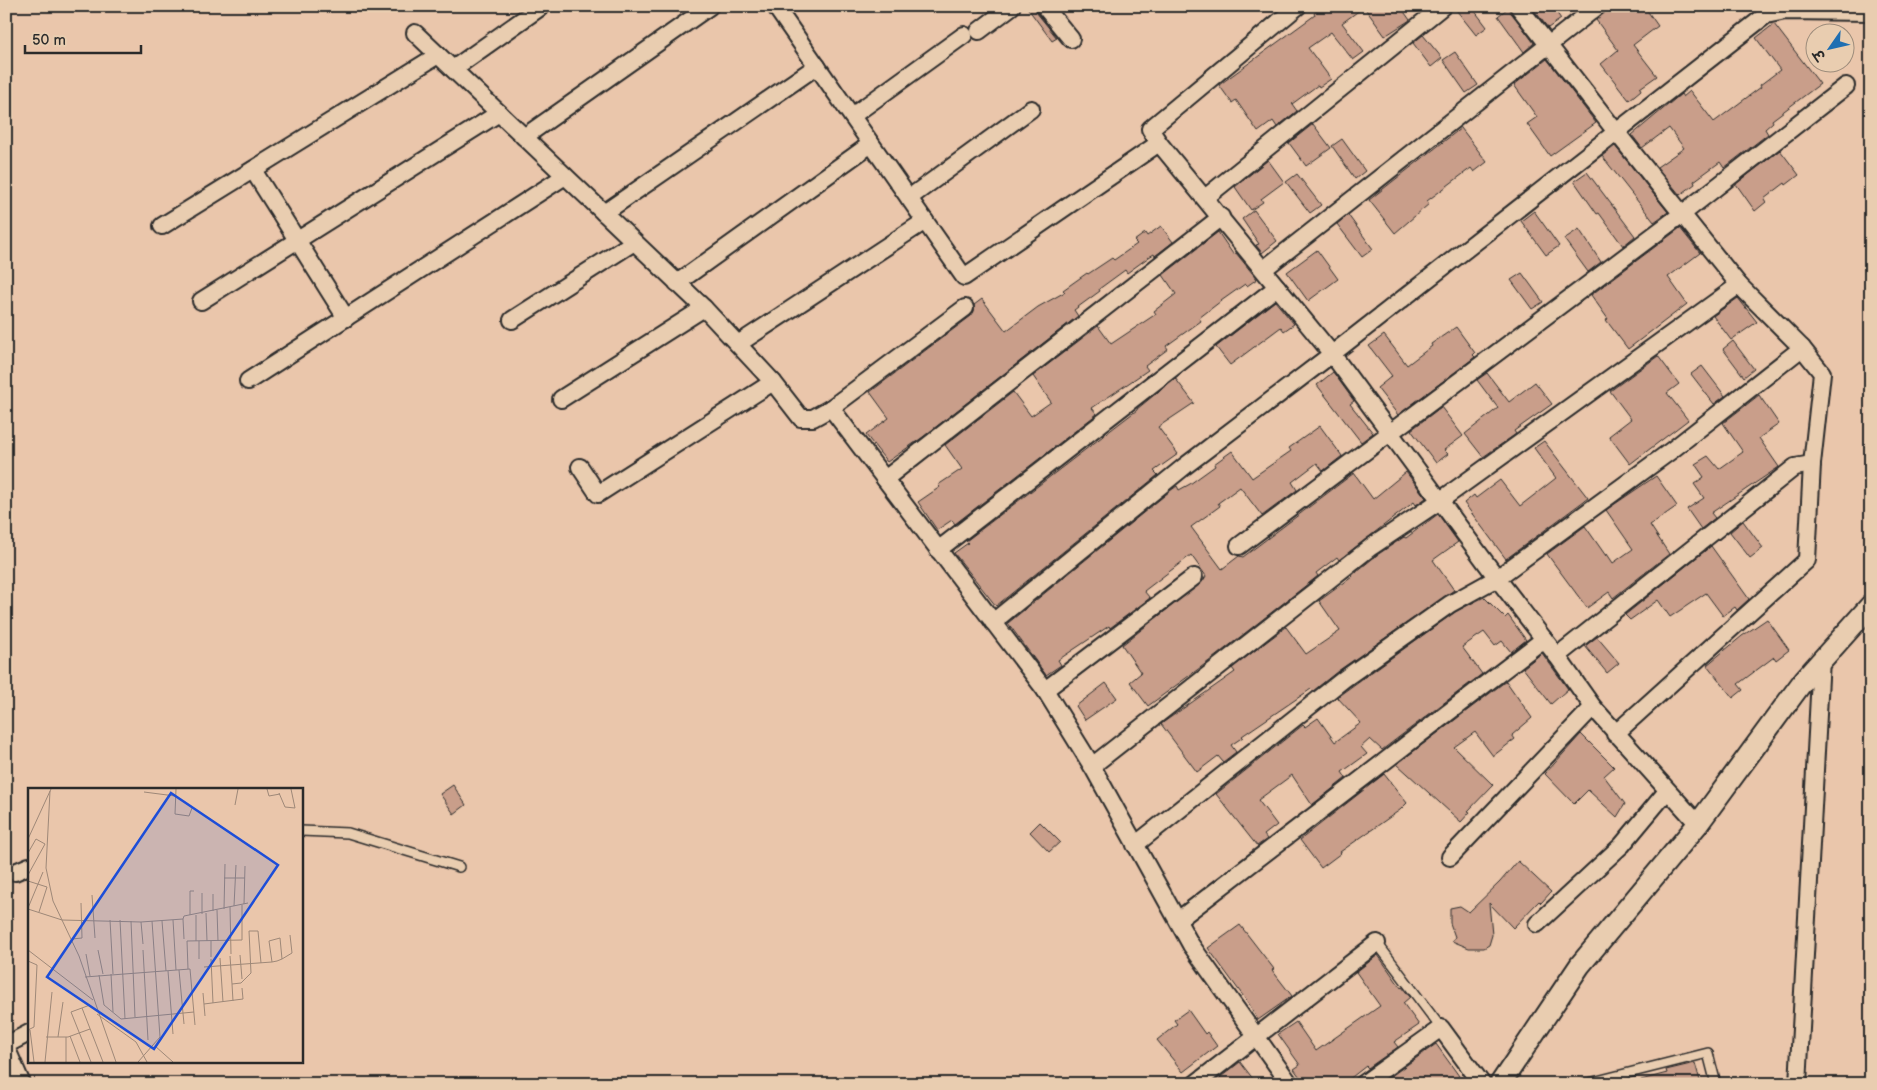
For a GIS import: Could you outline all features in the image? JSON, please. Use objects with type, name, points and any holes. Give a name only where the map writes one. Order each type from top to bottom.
[{"type":"street","points":[[453,69],[542,6]]},
{"type":"street","points":[[524,137],[710,6]]},
{"type":"street","points":[[775,6],[964,277],[1159,143]]},
{"type":"street","points":[[852,116],[1012,6]]},
{"type":"street","points":[[1044,6],[1071,40]]},
{"type":"street","points":[[1298,6],[1150,130],[1332,354],[1593,707],[1615,734],[1698,824]]},
{"type":"street","points":[[1205,198],[1443,6]]},
{"type":"street","points":[[1518,6],[1617,133],[1739,284],[1802,348],[1822,373],[1812,464],[1807,560],[1615,734]]},
{"type":"street","points":[[1264,270],[1598,6]]},
{"type":"street","points":[[993,622],[1185,466],[1617,133],[1766,15],[1785,10],[1860,10]]},
{"type":"street","points":[[415,33],[704,308],[773,382],[801,418],[813,418],[831,408],[965,308]]},
{"type":"street","points":[[162,226],[438,55]]},
{"type":"street","points":[[604,213],[817,66]]},
{"type":"street","points":[[1239,546],[1682,214],[1846,86]]},
{"type":"street","points":[[909,198],[1031,109]]},
{"type":"street","points":[[202,301],[499,113]]},
{"type":"street","points":[[678,283],[871,144]]},
{"type":"street","points":[[253,170],[346,318]]},
{"type":"street","points":[[248,381],[565,176]]},
{"type":"street","points":[[885,479],[1221,217]]},
{"type":"street","points":[[738,344],[925,221]]},
{"type":"street","points":[[512,320],[634,242]]},
{"type":"street","points":[[1092,766],[1371,547],[1441,500],[1739,284]]},
{"type":"street","points":[[938,550],[1276,287]]},
{"type":"street","points":[[561,399],[704,308]]},
{"type":"street","points":[[1136,845],[1344,679],[1450,604],[1497,578],[1672,450],[1802,348]]},
{"type":"street","points":[[580,467],[598,494],[773,382]]},
{"type":"street","points":[[831,408],[1045,690],[1092,766],[1191,944],[1290,1084]]},
{"type":"street","points":[[1557,656],[1795,467],[1812,464]]},
{"type":"street","points":[[1045,690],[1194,578]]},
{"type":"street","points":[[1500,1084],[1580,965],[1698,824],[1804,680],[1866,610]]},
{"type":"street","points":[[1178,920],[1544,639]]},
{"type":"street","points":[[1798,1084],[1826,654]]},
{"type":"street","points":[[1450,857],[1593,707]]},
{"type":"street","points":[[1536,924],[1622,846],[1667,791]]},
{"type":"street","points":[[1195,1084],[1377,943]]},
{"type":"street","points":[[1363,1084],[1441,1028],[1482,1084]]},
{"type":"street","points":[[22,1084],[6,1046],[28,1034]]},
{"type":"lane","points":[[302,831],[348,833],[459,867]]},
{"type":"lane","points":[[1377,943],[1441,1028]]},
{"type":"lane","points":[[1585,1084],[1708,1052],[1716,1084]]},
{"type":"building","points":[[1026,6],[1034,6],[1036,12],[1057,38],[1052,41]]},
{"type":"building","points":[[1324,6],[1400,6],[1410,20],[1385,36],[1364,7],[1342,23],[1364,52],[1353,60],[1331,32],[1308,48],[1331,79],[1319,87],[1318,85],[1292,104],[1297,111],[1277,127],[1273,121],[1258,132],[1236,100],[1232,103],[1219,85],[1315,15],[1314,13]]},
{"type":"building","points":[[1453,6],[1471,6],[1487,27],[1476,35]]},
{"type":"building","points":[[1531,6],[1552,6],[1561,19],[1548,28]]},
{"type":"building","points":[[1611,6],[1644,6],[1658,26],[1633,45],[1657,76],[1640,88],[1641,90],[1629,100],[1601,64],[1618,50],[1596,20]]},
{"type":"building","points":[[1508,8],[1534,43],[1524,52],[1498,16]]},
{"type":"building","points":[[1774,24],[1804,63],[1804,72],[1811,72],[1820,84],[1772,120],[1773,122],[1765,129],[1768,134],[1724,168],[1720,162],[1694,181],[1695,184],[1680,195],[1657,167],[1684,148],[1669,128],[1642,148],[1632,135],[1681,94],[1683,97],[1690,91],[1714,122],[1761,87],[1760,85],[1780,70],[1756,38]]},
{"type":"building","points":[[1423,35],[1442,58],[1431,67],[1413,43]]},
{"type":"building","points":[[1455,52],[1478,85],[1466,93],[1443,60]]},
{"type":"building","points":[[1547,59],[1596,123],[1550,156],[1527,124],[1537,117],[1514,85]]},
{"type":"building","points":[[1313,124],[1331,148],[1306,166],[1289,143]]},
{"type":"building","points":[[1461,128],[1487,162],[1474,172],[1471,168],[1427,201],[1429,204],[1395,233],[1369,200]]},
{"type":"building","points":[[1342,139],[1365,171],[1355,179],[1332,146]]},
{"type":"building","points":[[1615,146],[1668,212],[1654,222],[1602,156]]},
{"type":"building","points":[[1780,150],[1799,175],[1764,199],[1766,202],[1755,211],[1736,184]]},
{"type":"building","points":[[1268,160],[1284,182],[1261,199],[1263,202],[1251,210],[1235,187]]},
{"type":"building","points":[[1587,172],[1635,236],[1623,246],[1574,181]]},
{"type":"building","points":[[1297,174],[1321,205],[1310,213],[1286,182]]},
{"type":"building","points":[[1254,210],[1277,241],[1262,253],[1256,245],[1259,244],[1242,219]]},
{"type":"building","points":[[1534,211],[1559,246],[1546,255],[1521,221]]},
{"type":"building","points":[[1348,215],[1373,249],[1362,257],[1337,224]]},
{"type":"building","points":[[1161,226],[1173,242],[1155,256],[1154,254],[1149,257],[1127,273],[1125,270],[1099,289],[1100,291],[1074,310],[1078,316],[923,437],[887,462],[866,435],[889,418],[870,392],[971,316],[974,311],[974,305],[982,299],[1006,331],[1038,307],[1065,292],[1063,290],[1087,273],[1112,258],[1114,260],[1137,244],[1134,241],[1145,233],[1147,236]]},
{"type":"building","points":[[1680,228],[1700,253],[1668,277],[1687,304],[1628,349],[1606,320],[1608,319],[1591,295]]},
{"type":"building","points":[[1579,229],[1601,262],[1588,272],[1564,239]]},
{"type":"building","points":[[1218,232],[1233,254],[1236,253],[1257,279],[1247,286],[1245,284],[1199,318],[1201,321],[1166,346],[1168,349],[1145,366],[1148,370],[1092,408],[1097,414],[955,524],[952,520],[937,530],[918,502],[940,487],[938,485],[962,469],[945,445],[1013,392],[1031,416],[1051,402],[1033,376],[1098,326],[1111,344],[1156,314],[1154,311],[1176,294],[1163,275]]},
{"type":"building","points":[[1317,250],[1338,279],[1308,301],[1287,272]]},
{"type":"building","points":[[1522,273],[1543,302],[1532,309],[1511,280]]},
{"type":"building","points":[[1738,298],[1757,322],[1731,340],[1713,316]]},
{"type":"building","points":[[1275,301],[1294,324],[1284,331],[1281,327],[1230,365],[1216,347]]},
{"type":"building","points":[[1456,327],[1475,353],[1473,355],[1475,357],[1398,415],[1377,388],[1392,376],[1369,346],[1384,335],[1407,365],[1432,346],[1431,344]]},
{"type":"building","points":[[1733,341],[1754,369],[1744,377],[1723,349]]},
{"type":"building","points":[[1658,356],[1679,384],[1667,393],[1688,420],[1630,464],[1609,436],[1631,419],[1610,391]]},
{"type":"building","points":[[1702,366],[1725,396],[1714,404],[1691,374]]},
{"type":"building","points":[[1333,372],[1354,401],[1350,404],[1373,433],[1361,442],[1317,385]]},
{"type":"building","points":[[1487,373],[1509,402],[1535,382],[1552,404],[1514,431],[1516,434],[1483,457],[1465,434],[1498,408],[1477,380]]},
{"type":"building","points":[[1175,378],[1194,403],[1158,427],[1178,454],[1154,471],[1158,475],[996,606],[954,553],[968,543],[966,541],[1137,410]]},
{"type":"building","points":[[1759,395],[1779,424],[1759,438],[1779,467],[1711,513],[1715,518],[1701,529],[1687,509],[1704,498],[1694,484],[1704,477],[1695,464],[1708,456],[1719,469],[1743,452],[1723,423]]},
{"type":"building","points":[[1441,407],[1463,436],[1444,450],[1448,454],[1436,463],[1411,430]]},
{"type":"building","points":[[1320,426],[1342,456],[1323,471],[1317,463],[1292,482],[1297,490],[1262,516],[1240,487],[1218,503],[1220,506],[1191,527],[1222,569],[1239,556],[1243,557],[1354,473],[1373,499],[1406,472],[1426,498],[1416,505],[1414,502],[1339,560],[1337,557],[1316,573],[1318,576],[1212,659],[1148,706],[1130,682],[1141,673],[1122,645],[1203,581],[1206,576],[1191,555],[1144,591],[1150,598],[1110,628],[1109,626],[1058,660],[1061,665],[1046,675],[1008,623],[1170,491],[1177,486],[1179,490],[1190,484],[1232,451],[1252,478],[1291,451],[1289,448]]},
{"type":"building","points":[[1544,441],[1588,498],[1506,559],[1464,503],[1474,495],[1476,498],[1500,480],[1520,506],[1542,489],[1556,478],[1534,448]]},
{"type":"building","points":[[1656,476],[1677,506],[1650,525],[1669,554],[1613,598],[1609,592],[1587,608],[1547,554],[1585,526],[1613,563],[1633,549],[1606,510]]},
{"type":"building","points":[[1438,514],[1458,542],[1433,560],[1454,590],[1338,671],[1313,691],[1311,689],[1242,736],[1231,745],[1236,752],[1223,762],[1218,756],[1197,772],[1161,724],[1235,672],[1232,668],[1286,627],[1306,654],[1340,631],[1319,601],[1352,577],[1377,555],[1404,537],[1406,538]]},
{"type":"building","points":[[1743,521],[1763,548],[1750,558],[1730,532]]},
{"type":"building","points":[[1711,546],[1749,599],[1737,610],[1735,607],[1723,616],[1706,593],[1670,617],[1658,600],[1630,620],[1625,615]]},
{"type":"building","points":[[1484,597],[1505,618],[1508,615],[1526,640],[1511,652],[1502,641],[1495,646],[1484,632],[1462,647],[1482,674],[1382,750],[1370,739],[1361,747],[1367,754],[1342,772],[1346,778],[1312,805],[1292,775],[1258,800],[1277,825],[1264,835],[1267,839],[1257,846],[1216,794],[1303,725],[1305,727],[1318,718],[1335,742],[1361,723],[1337,697],[1455,612]]},
{"type":"building","points":[[1767,619],[1789,650],[1776,660],[1774,657],[1738,684],[1743,690],[1733,698],[1707,665],[1742,636]]},
{"type":"building","points":[[1597,637],[1619,663],[1607,673],[1585,646]]},
{"type":"building","points":[[1542,653],[1568,689],[1551,704],[1523,668]]},
{"type":"building","points":[[1506,681],[1532,718],[1512,735],[1515,739],[1493,756],[1475,732],[1454,747],[1493,785],[1468,811],[1470,812],[1461,822],[1397,764]]},
{"type":"building","points":[[1106,683],[1117,698],[1085,720],[1076,706]]},
{"type":"building","points":[[1581,734],[1614,767],[1604,776],[1625,804],[1617,817],[1588,790],[1574,804],[1545,774]]},
{"type":"building","points":[[1384,774],[1407,803],[1321,868],[1300,840]]},
{"type":"building","points":[[453,785],[466,805],[454,814],[440,794]]},
{"type":"building","points":[[1040,822],[1060,842],[1049,852],[1030,832]]},
{"type":"building","points":[[1518,861],[1551,892],[1541,903],[1539,901],[1513,928],[1489,903],[1492,935],[1489,945],[1484,948],[1469,948],[1452,941],[1455,937],[1450,923],[1450,908],[1460,906],[1469,912],[1500,882]]},
{"type":"building","points":[[1240,925],[1292,996],[1258,1020],[1249,1004],[1208,948]]},
{"type":"building","points":[[1378,955],[1401,988],[1410,997],[1403,1003],[1419,1025],[1394,1042],[1398,1047],[1368,1068],[1366,1066],[1343,1084],[1305,1084],[1294,1069],[1300,1065],[1278,1034],[1296,1022],[1316,1051],[1380,1006],[1356,972]]},
{"type":"building","points":[[1188,1010],[1205,1034],[1207,1032],[1217,1046],[1183,1072],[1157,1040],[1177,1024],[1174,1020]]},
{"type":"building","points":[[1436,1044],[1459,1076],[1448,1084],[1380,1084]]},
{"type":"building","points":[[1240,1062],[1257,1084],[1212,1084]]},
{"type":"building","points":[[1695,1063],[1701,1084],[1641,1084],[1641,1080],[1667,1073],[1666,1070]]}]
